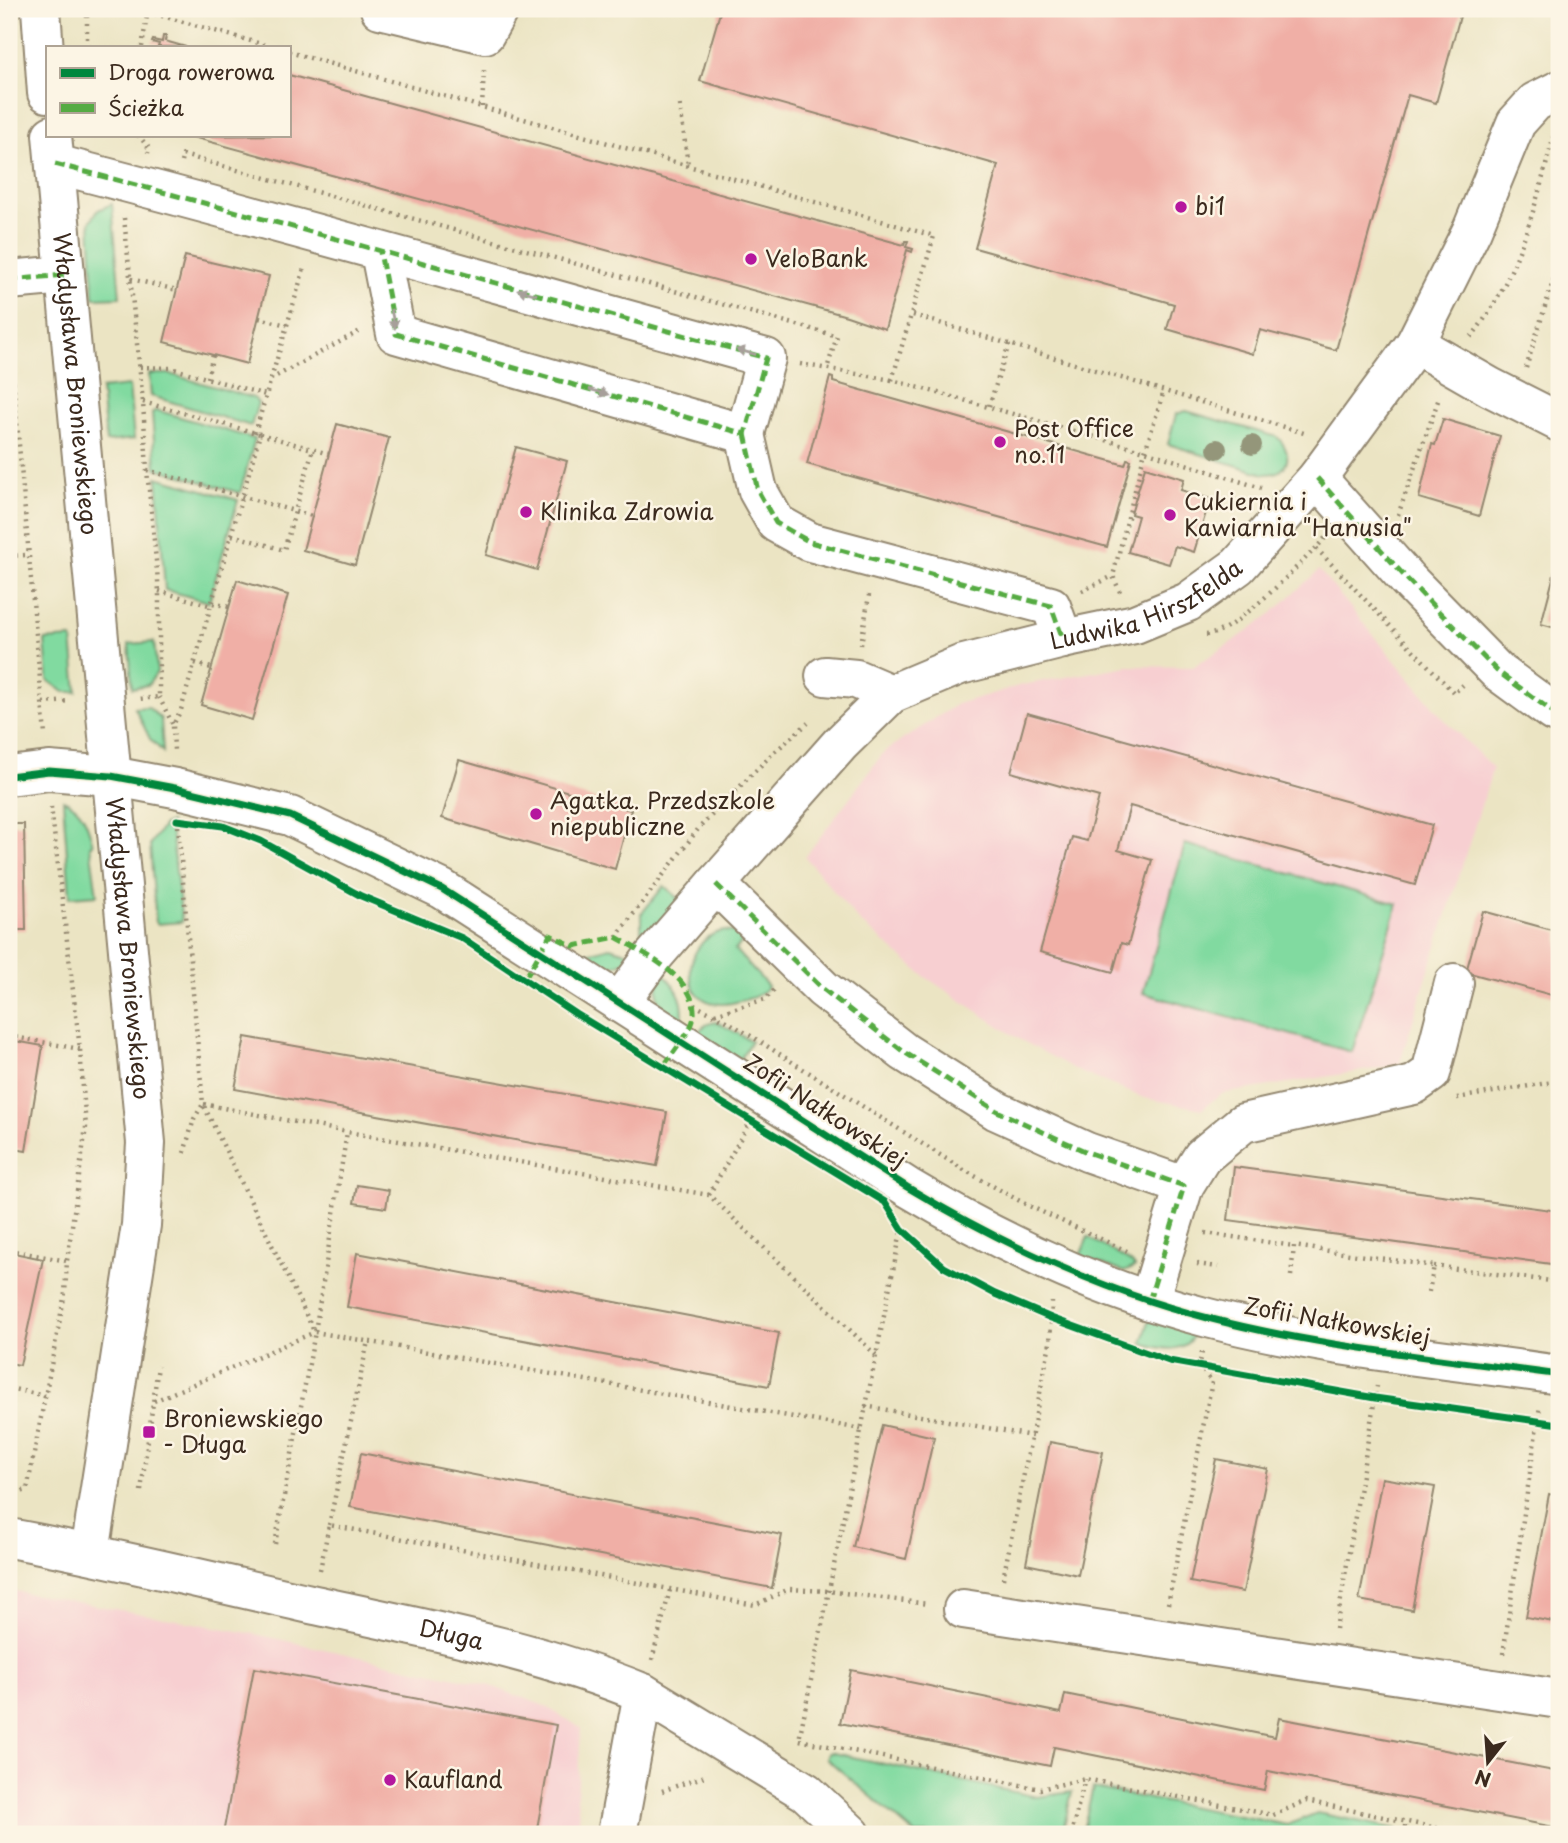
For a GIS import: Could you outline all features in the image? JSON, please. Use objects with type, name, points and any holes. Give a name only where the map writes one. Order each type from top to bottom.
[{"type":"street","points":[[41,9],[46,79]]},
{"type":"street","points":[[380,9],[485,34],[499,9]]},
{"type":"street","name":"Ludwika Hirszfelda","points":[[619,1003],[652,958],[716,884],[840,744],[891,694],[960,665],[1135,624],[1188,602],[1238,566],[1308,489],[1415,344],[1472,230],[1516,124],[1535,102],[1559,90]]},
{"type":"street","points":[[53,150],[122,182],[766,358],[745,434],[758,491],[776,523],[810,542],[1051,606],[1063,639]]},
{"type":"street","name":"Władysława Broniewskiego","points":[[53,150],[146,1143],[141,1225],[90,1553]]},
{"type":"street","points":[[380,252],[396,334],[745,434]]},
{"type":"street","points":[[9,279],[65,275]]},
{"type":"street","points":[[1415,344],[1559,422]]},
{"type":"street","points":[[1308,489],[1408,580],[1497,671],[1553,712],[1559,713]]},
{"type":"street","points":[[841,678],[891,694]]},
{"type":"street","name":"Zofii Nałkowskiej","points":[[9,776],[49,771],[111,776],[175,788],[290,816],[442,889],[956,1216],[1053,1266],[1149,1301],[1275,1334],[1382,1352],[1559,1375]]},
{"type":"street","points":[[716,884],[823,989],[904,1052],[997,1111],[1087,1152],[1184,1186]]},
{"type":"street","points":[[1149,1301],[1184,1186],[1202,1157],[1243,1123],[1414,1085],[1431,1073],[1454,983]]},
{"type":"street","name":"Długa","points":[[9,1538],[90,1553],[490,1644],[620,1684],[643,1693],[806,1792],[851,1834]]},
{"type":"street","points":[[963,1609],[1559,1699]]},
{"type":"street","points":[[617,1834],[643,1693]]},
{"type":"path","points":[[87,9],[87,46]]},
{"type":"path","points":[[142,46],[148,10],[269,46]]},
{"type":"path","points":[[290,52],[934,236],[892,380]]},
{"type":"path","points":[[482,107],[484,70]]},
{"type":"path","points":[[680,104],[688,166]]},
{"type":"path","points":[[1395,524],[1446,379],[1470,338],[1489,316],[1507,277],[1543,179],[1555,129]]},
{"type":"path","points":[[139,136],[149,148]]},
{"type":"path","points":[[122,182],[159,591],[159,697],[173,725],[175,788],[203,1104],[315,1332]]},
{"type":"path","points":[[1525,372],[1559,262]]},
{"type":"path","points":[[173,725],[179,716],[212,605],[242,498],[266,395],[305,265]]},
{"type":"path","points":[[131,279],[177,290]]},
{"type":"path","points":[[913,315],[1341,444]]},
{"type":"path","points":[[258,318],[287,325]]},
{"type":"path","points":[[9,333],[11,406],[49,771],[50,804],[80,1049],[86,1128],[65,1293],[27,1490],[9,1495]]},
{"type":"path","points":[[271,379],[344,340]]},
{"type":"path","points":[[988,407],[1009,344]]},
{"type":"path","points":[[207,378],[213,355]]},
{"type":"path","points":[[766,358],[892,380],[1145,450],[1308,489]]},
{"type":"path","points":[[140,367],[171,368],[266,395]]},
{"type":"path","points":[[1150,436],[1164,391]]},
{"type":"path","points":[[143,402],[329,454]]},
{"type":"path","points":[[232,535],[284,550],[313,449]]},
{"type":"path","points":[[147,470],[312,516]]},
{"type":"path","points":[[9,556],[27,555]]},
{"type":"path","points":[[159,591],[229,607]]},
{"type":"path","points":[[841,678],[861,660],[861,634],[865,615]]},
{"type":"path","points":[[195,663],[211,668]]},
{"type":"path","points":[[105,700],[159,697]]},
{"type":"path","points":[[616,937],[699,828],[771,755],[806,724],[816,719]]},
{"type":"path","points":[[715,1015],[766,999],[798,964]]},
{"type":"path","points":[[693,1005],[715,1015],[1027,1205],[1160,1264]]},
{"type":"path","points":[[9,1036],[80,1049]]},
{"type":"path","points":[[203,1104],[709,1195],[876,1355]]},
{"type":"path","points":[[183,1154],[194,1119],[203,1104]]},
{"type":"path","points":[[275,1544],[315,1332],[347,1132]]},
{"type":"path","points":[[709,1195],[740,1140]]},
{"type":"path","points":[[902,1229],[799,1740],[1040,1788],[1085,1779],[1273,1815],[1306,1801],[1466,1834]]},
{"type":"path","points":[[1204,1233],[1559,1282]]},
{"type":"path","points":[[1291,1276],[1294,1246]]},
{"type":"path","points":[[9,1250],[67,1261]]},
{"type":"path","points":[[1429,1296],[1434,1266]]},
{"type":"path","points":[[154,1401],[315,1332],[861,1429]]},
{"type":"path","points":[[323,1555],[368,1341]]},
{"type":"path","points":[[1001,1587],[1050,1343]]},
{"type":"path","points":[[141,1491],[158,1360]]},
{"type":"path","points":[[1168,1604],[1212,1382]]},
{"type":"path","points":[[9,1388],[45,1396]]},
{"type":"path","points":[[865,1406],[1031,1436]]},
{"type":"path","points":[[1338,1617],[1373,1409]]},
{"type":"path","points":[[1502,1660],[1535,1437]]},
{"type":"path","points":[[329,1525],[755,1605],[789,1589],[828,1591],[963,1609]]},
{"type":"path","points":[[656,1643],[670,1590]]},
{"type":"path","points":[[662,1791],[706,1774],[713,1778]]},
{"type":"path","points":[[1071,1834],[1085,1779]]},
{"type":"path","points":[[1403,1834],[1406,1822]]},
{"type":"shaded area","points":[[1319,570],[1443,718],[1493,768],[1399,1065],[1221,1094],[1202,1109],[1144,1098],[1080,1072],[1019,1039],[924,976],[858,920],[805,857],[884,752],[957,704],[1022,685],[1127,666],[1193,667],[1272,613]]},
{"type":"shaded area","points":[[9,1590],[255,1634],[488,1685],[545,1706],[581,1728],[577,1798],[581,1834],[9,1834]]},
{"type":"green space","points":[[112,204],[120,297],[94,298],[90,222],[98,210]]},
{"type":"green space","points":[[149,374],[170,374],[254,398],[258,403],[251,426],[151,396]]},
{"type":"green space","points":[[129,386],[134,439],[106,442],[101,389]]},
{"type":"green space","points":[[156,410],[255,439],[240,493],[156,468],[152,413]]},
{"type":"green space","points":[[1186,411],[1277,437],[1286,450],[1287,462],[1279,471],[1264,474],[1168,444],[1176,414]]},
{"type":"green space","points":[[157,477],[238,500],[209,602],[165,590]]},
{"type":"green space","points":[[72,638],[77,692],[64,692],[48,680],[45,640]]},
{"type":"green space","points":[[154,642],[157,672],[148,685],[132,688],[129,644]]},
{"type":"green space","points":[[148,707],[161,719],[163,752],[150,739],[135,708]]},
{"type":"green space","points":[[63,800],[80,812],[89,830],[93,844],[90,845],[97,895],[70,897]]},
{"type":"green space","points":[[170,822],[182,922],[156,924],[150,844],[164,825]]},
{"type":"green space","points":[[1185,844],[1398,904],[1352,1052],[1143,993]]},
{"type":"green space","points":[[664,886],[681,900],[647,941],[641,931],[641,914]]},
{"type":"green space","points":[[724,931],[733,932],[744,940],[735,950],[768,986],[752,998],[719,1004],[704,999],[695,989],[691,976],[692,961],[698,948],[709,937]]},
{"type":"green space","points":[[610,947],[636,955],[620,964],[606,967],[575,959],[581,955]]},
{"type":"green space","points":[[662,973],[679,994],[683,1007],[682,1021],[668,1012],[660,1002],[657,990]]},
{"type":"green space","points":[[717,1022],[751,1041],[738,1062],[695,1036],[705,1026]]},
{"type":"green space","points":[[1088,1237],[1135,1267],[1124,1272],[1080,1256]]},
{"type":"green space","points":[[1154,1319],[1196,1331],[1186,1344],[1173,1349],[1142,1343],[1149,1321]]},
{"type":"green space","points":[[829,1752],[1037,1797],[1072,1792],[1062,1834],[915,1834],[826,1758]]},
{"type":"green space","points":[[1093,1788],[1287,1825],[1317,1813],[1397,1829],[1396,1834],[1082,1834]]},
{"type":"building","name":"bi1","points":[[721,9],[1462,9],[1436,103],[1408,95],[1336,350],[1260,330],[1253,354],[1167,329],[1174,304],[975,248],[998,165],[700,81]]},
{"type":"building","points":[[163,36],[166,36],[165,41],[182,46],[158,46],[152,42],[162,42]]},
{"type":"building","points":[[290,75],[904,245],[905,241],[908,241],[906,247],[913,249],[912,252],[907,250],[885,329],[847,316],[189,136],[290,136]]},
{"type":"building","points":[[185,256],[269,276],[247,364],[164,342]]},
{"type":"building","points":[[830,377],[833,382],[1125,465],[1127,459],[1131,460],[1107,547],[807,464]]},
{"type":"building","points":[[1443,419],[1500,436],[1479,516],[1419,498],[1432,444],[1435,445]]},
{"type":"building","points":[[337,424],[389,438],[355,565],[303,550]]},
{"type":"building","name":"Klinika Zdrowia","points":[[516,447],[567,461],[537,570],[486,555]]},
{"type":"building","name":"Cukiernia i Kawiarnia \"Hanusia\"","points":[[1145,467],[1184,479],[1181,490],[1210,499],[1194,552],[1175,546],[1169,564],[1128,552],[1138,516],[1131,514]]},
{"type":"building","points":[[1555,571],[1559,572],[1559,629],[1541,624]]},
{"type":"building","points":[[237,580],[288,595],[252,720],[201,705]]},
{"type":"building","points":[[1027,713],[1432,825],[1415,885],[1130,806],[1118,850],[1152,860],[1128,945],[1121,943],[1113,972],[1040,952],[1072,837],[1087,841],[1099,797],[1011,772]]},
{"type":"building","name":"Agatka. Przedszkole niepubliczne","points":[[459,760],[631,810],[615,869],[442,818]]},
{"type":"building","points":[[9,824],[24,824],[26,930],[9,930]]},
{"type":"building","points":[[1483,911],[1559,932],[1559,997],[1466,972]]},
{"type":"building","points":[[245,1037],[667,1112],[657,1166],[235,1089]]},
{"type":"building","points":[[9,1040],[43,1046],[26,1151],[9,1148]]},
{"type":"building","points":[[1234,1167],[1559,1211],[1559,1265],[1228,1220]]},
{"type":"building","points":[[357,1185],[389,1190],[386,1208],[354,1203]]},
{"type":"building","points":[[9,1252],[43,1259],[20,1365],[9,1363]]},
{"type":"building","points":[[357,1253],[779,1333],[769,1386],[347,1307]]},
{"type":"building","points":[[882,1425],[934,1437],[906,1559],[853,1547]]},
{"type":"building","points":[[1050,1442],[1103,1452],[1078,1575],[1026,1564]]},
{"type":"building","points":[[361,1453],[782,1535],[772,1588],[350,1507]]},
{"type":"building","points":[[1216,1459],[1268,1469],[1243,1592],[1190,1582]]},
{"type":"building","points":[[1382,1478],[1435,1487],[1412,1610],[1359,1600]]},
{"type":"building","points":[[1549,1494],[1559,1496],[1559,1623],[1526,1617]]},
{"type":"building","name":"Kaufland","points":[[254,1668],[556,1725],[536,1834],[223,1834]]},
{"type":"building","points":[[851,1670],[1061,1713],[1065,1694],[1275,1737],[1279,1718],[1559,1772],[1559,1828],[1268,1771],[1264,1790],[1054,1747],[1050,1766],[840,1723]]},
{"type":"marked path","points":[[55,164],[322,235],[766,358],[745,434],[396,334],[380,252]]},
{"type":"marked path","points":[[9,280],[65,275]]},
{"type":"marked path","points":[[745,434],[758,491],[776,523],[810,542],[1051,606],[1063,639]]},
{"type":"marked path","points":[[1317,478],[1408,580],[1497,671],[1559,714]]},
{"type":"marked path","points":[[716,884],[823,989],[904,1052],[997,1111],[1087,1152],[1184,1186],[1149,1301]]},
{"type":"marked path","points":[[525,979],[550,935],[574,946],[616,937],[655,960],[680,981],[689,993],[694,1007],[691,1026],[663,1067]]},
{"type":"cycle path","points":[[9,776],[49,771],[111,776],[175,788],[290,816],[442,889],[907,1187],[979,1228],[1091,1280],[1168,1307],[1295,1337],[1559,1375]]},
{"type":"cycle path","points":[[177,820],[223,826],[261,841],[361,896],[462,938],[576,1014],[885,1202],[902,1229],[944,1267],[995,1294],[1051,1318],[1169,1361],[1375,1398],[1559,1424]]},
{"type":"place","name":"bi1","points":[[1181,207]]},
{"type":"place","name":"VeloBank","points":[[751,259]]},
{"type":"place","name":"Post Office no.11","points":[[1000,442]]},
{"type":"place","name":"Klinika Zdrowia","points":[[526,512]]},
{"type":"place","name":"Cukiernia i Kawiarnia \"Hanusia\"","points":[[1170,515]]},
{"type":"place","name":"Agatka. Przedszkole niepubliczne","points":[[536,814]]},
{"type":"place","name":"Broniewskiego - Długa","points":[[149,1432]]},
{"type":"place","name":"Kaufland","points":[[390,1780]]}]
